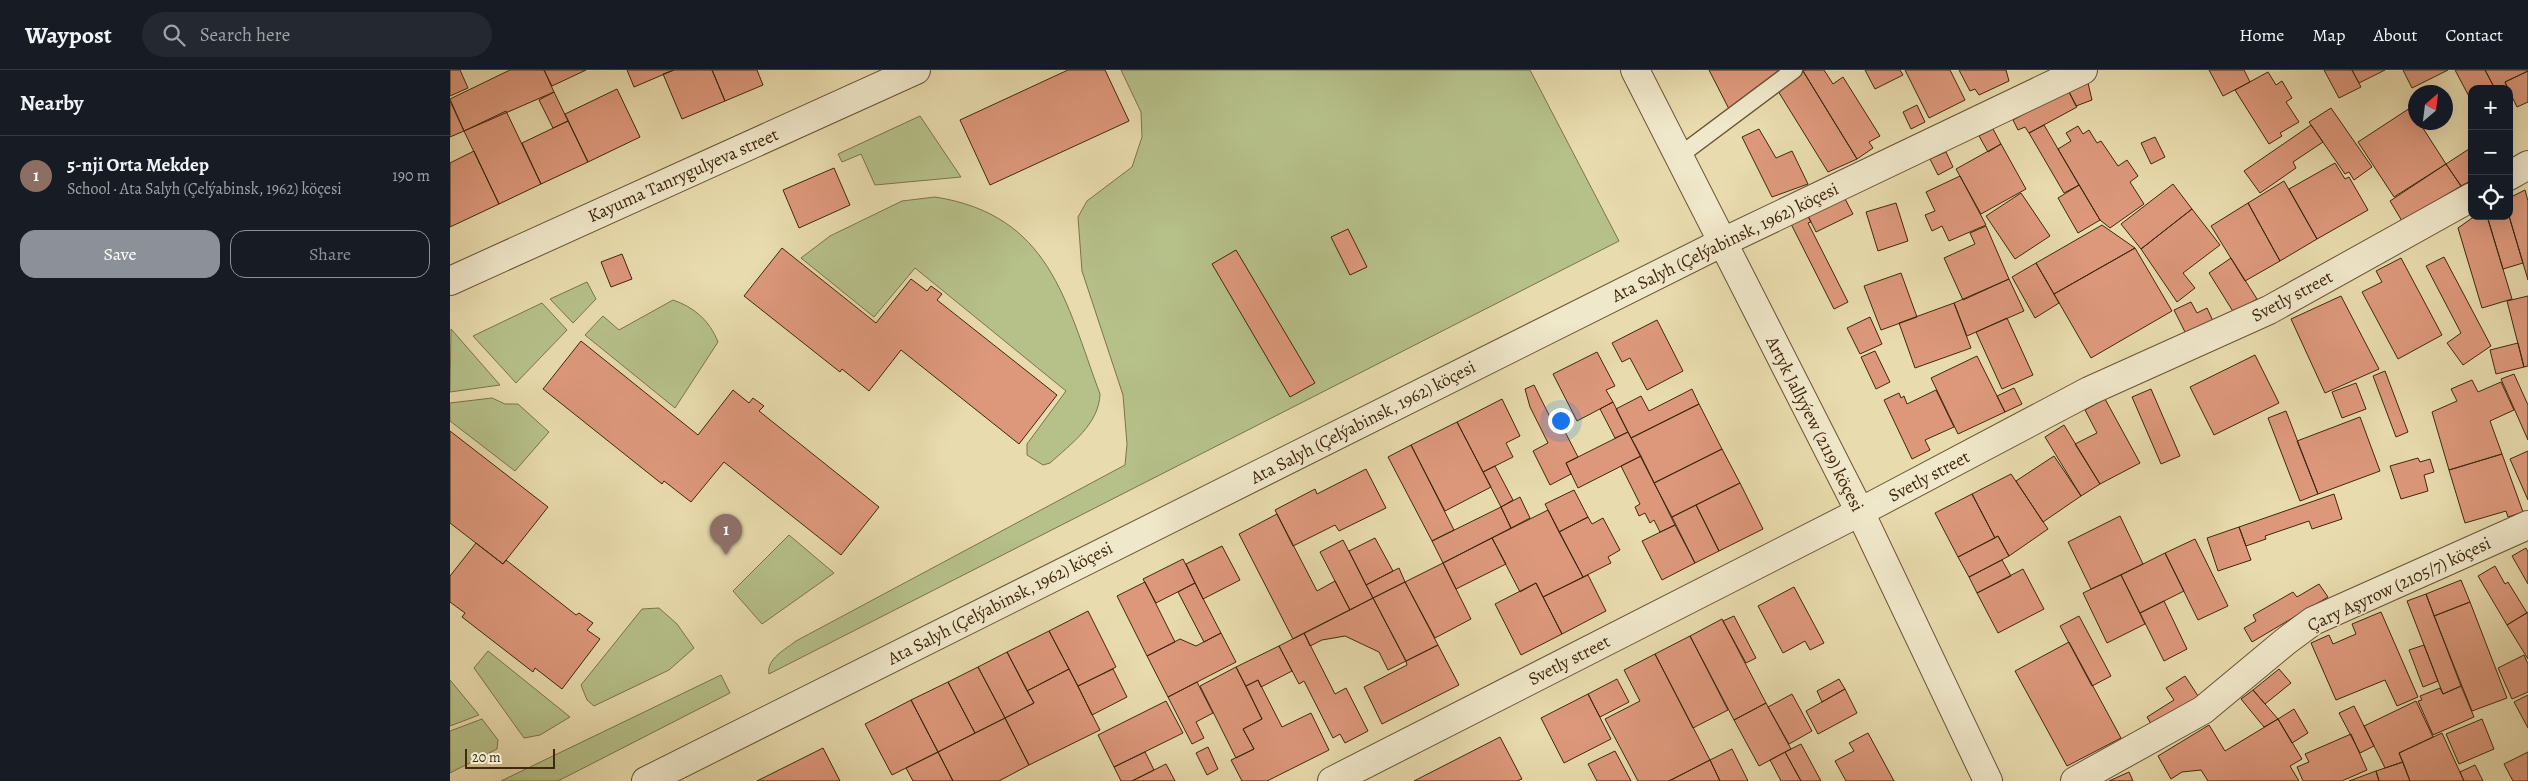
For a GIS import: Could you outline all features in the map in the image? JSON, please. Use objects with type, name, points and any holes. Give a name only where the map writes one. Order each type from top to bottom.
[{"type":"street","name":"Kayuma Tanrygulyeva street","points":[[450,281],[916,70]]},
{"type":"street","name":"Artyk Jallyýew (2119) köçesi","points":[[1635,70],[1860,512],[1988,781]]},
{"type":"street","name":"Ata Salyh (Çelýabinsk, 1962) köçesi","points":[[646,781],[1723,242],[2083,70]]},
{"type":"street","points":[[2511,175],[2528,165]]},
{"type":"street","name":"Svetly street","points":[[1332,781],[1860,512],[2090,391],[2269,310],[2468,199]]},
{"type":"street","name":"Çary Aşyrow (2105/7) köçesi","points":[[2075,781],[2203,710],[2286,640],[2313,621],[2528,525]]},
{"type":"lane","points":[[1679,156],[1794,70]]},
{"type":"green space","points":[[1121,70],[1530,70],[1619,241],[769,674],[769,669],[774,659],[796,641],[1125,465],[1127,444],[1123,395],[1082,271],[1078,217],[1087,201],[1132,167],[1142,137],[1141,112]]},
{"type":"green space","points":[[920,116],[961,177],[875,185],[861,154],[842,162],[838,154]]},
{"type":"green space","points":[[935,197],[974,207],[1004,222],[1029,242],[1048,267],[1063,295],[1100,394],[1095,415],[1083,433],[1050,463],[1043,465],[1027,455],[1027,444],[1066,391],[915,268],[874,317],[801,258],[830,236],[902,201]]},
{"type":"green space","points":[[587,282],[596,299],[573,323],[550,299]]},
{"type":"green space","points":[[673,300],[688,307],[706,321],[718,342],[675,408],[585,335],[603,316],[619,330]]},
{"type":"green space","points":[[542,303],[567,330],[516,383],[473,336]]},
{"type":"green space","points":[[451,329],[500,385],[450,392]]},
{"type":"green space","points":[[492,398],[505,404],[518,404],[549,432],[515,471],[450,421],[450,403]]},
{"type":"green space","points":[[789,535],[834,573],[762,624],[733,591]]},
{"type":"green space","points":[[659,608],[677,624],[694,648],[669,670],[594,706],[587,700],[581,685],[642,609]]},
{"type":"green space","points":[[488,651],[570,717],[540,735],[524,738],[474,668]]},
{"type":"green space","points":[[721,675],[730,693],[558,781],[501,781]]},
{"type":"green space","points":[[450,680],[479,715],[450,726]]},
{"type":"green space","points":[[482,719],[498,740],[497,749],[450,773],[450,731]]},
{"type":"building","points":[[450,70],[460,70],[468,88],[450,96]]},
{"type":"building","points":[[510,70],[544,70],[554,92],[464,131],[450,99]]},
{"type":"building","points":[[544,70],[586,70],[552,86]]},
{"type":"building","points":[[627,70],[674,70],[634,87]]},
{"type":"building","points":[[674,70],[712,70],[725,101],[682,119],[663,74]]},
{"type":"building","points":[[712,70],[757,70],[763,85],[725,101]]},
{"type":"building","points":[[1068,70],[1105,70],[1129,121],[990,185],[960,120]]},
{"type":"building","points":[[1709,70],[1785,70],[1729,109]]},
{"type":"building","points":[[1824,70],[1833,84],[1843,77],[1880,136],[1869,142],[1873,148],[1857,159],[1803,71]]},
{"type":"building","points":[[1865,70],[1900,70],[1903,75],[1875,89]]},
{"type":"building","points":[[1905,70],[1950,70],[1965,100],[1929,118]]},
{"type":"building","points":[[1959,70],[2006,70],[2009,81],[1979,95],[1975,89],[1970,91]]},
{"type":"building","points":[[2209,70],[2244,70],[2250,82],[2223,96]]},
{"type":"building","points":[[2324,70],[2352,70],[2361,87],[2339,98]]},
{"type":"building","points":[[2352,70],[2385,70],[2359,83]]},
{"type":"building","points":[[2403,70],[2448,70],[2418,85],[2410,85]]},
{"type":"building","points":[[2455,70],[2485,70],[2493,85],[2468,85],[2468,94]]},
{"type":"building","points":[[2485,70],[2528,70],[2505,82],[2506,85],[2493,85]]},
{"type":"building","points":[[1803,71],[1857,159],[1828,172],[1778,91]]},
{"type":"building","points":[[2528,71],[2528,102],[2517,107],[2513,99],[2513,85],[2506,85],[2505,82]]},
{"type":"building","points":[[2268,72],[2276,85],[2282,81],[2292,98],[2286,102],[2299,122],[2280,133],[2282,136],[2269,144],[2235,90]]},
{"type":"building","points":[[2088,83],[2092,100],[2076,106],[2068,90],[2076,85]]},
{"type":"building","points":[[617,89],[640,137],[588,162],[565,114]]},
{"type":"building","points":[[2068,90],[2077,107],[2029,133],[2025,127],[2018,130],[2013,120]]},
{"type":"building","points":[[554,92],[568,121],[553,128],[539,100]]},
{"type":"building","points":[[450,101],[464,131],[450,137]]},
{"type":"building","points":[[1917,105],[1925,122],[1911,129],[1903,112]]},
{"type":"building","points":[[2331,108],[2372,167],[2354,180],[2349,172],[2345,174],[2309,122]]},
{"type":"building","points":[[2408,109],[2408,130],[2424,130],[2446,164],[2394,197],[2358,142]]},
{"type":"building","points":[[506,111],[541,184],[499,204],[464,131]]},
{"type":"building","points":[[568,121],[588,162],[541,184],[522,143]]},
{"type":"building","points":[[2044,125],[2079,185],[2064,193],[2029,133]]},
{"type":"building","points":[[2311,125],[2323,142],[2293,162],[2296,168],[2260,193],[2244,171]]},
{"type":"building","points":[[2078,126],[2083,134],[2089,130],[2097,143],[2101,141],[2118,166],[2127,160],[2138,176],[2130,182],[2144,204],[2110,228],[2100,220],[2058,149],[2071,141],[2066,133]]},
{"type":"building","points":[[1759,129],[1776,158],[1792,151],[1808,184],[1772,197],[1742,137]]},
{"type":"building","points":[[1993,129],[2001,144],[1988,152],[1979,136]]},
{"type":"building","points":[[2155,137],[2165,157],[2151,164],[2141,143]]},
{"type":"building","points":[[2001,144],[2026,189],[1981,214],[1956,169]]},
{"type":"building","points":[[2468,150],[2468,182],[2461,186],[2446,164]]},
{"type":"building","points":[[474,151],[499,204],[450,227],[450,163]]},
{"type":"building","points":[[1946,152],[1953,167],[1938,175],[1930,159]]},
{"type":"building","points":[[2335,163],[2345,179],[2349,177],[2368,210],[2317,239],[2289,189]]},
{"type":"building","points":[[2446,164],[2461,186],[2402,221],[2390,201]]},
{"type":"building","points":[[834,168],[850,205],[799,228],[783,190]]},
{"type":"building","points":[[1960,176],[1986,225],[1949,241],[1942,226],[1932,231],[1925,215],[1935,211],[1926,192]]},
{"type":"building","points":[[2284,181],[2317,239],[2280,261],[2248,203]]},
{"type":"building","points":[[2173,184],[2192,209],[2141,249],[2121,224]]},
{"type":"building","points":[[2079,185],[2100,220],[2078,233],[2058,198]]},
{"type":"building","points":[[2525,190],[2528,201],[2528,280],[2510,220],[2513,220],[2513,196]]},
{"type":"building","points":[[2021,193],[2050,236],[2015,259],[1986,216]]},
{"type":"building","points":[[1843,195],[1853,214],[1816,232],[1807,214]]},
{"type":"building","points":[[1896,203],[1908,241],[1878,251],[1866,212]]},
{"type":"building","points":[[2248,203],[2280,261],[2245,281],[2211,226]]},
{"type":"building","points":[[2192,209],[2220,245],[2183,273],[2195,288],[2177,302],[2141,249]]},
{"type":"building","points":[[1807,214],[1811,222],[1808,223],[1848,302],[1834,309],[1790,222]]},
{"type":"building","points":[[2469,220],[2488,220],[2512,299],[2482,308],[2458,228]]},
{"type":"building","points":[[2488,220],[2510,220],[2523,263],[2503,269]]},
{"type":"building","points":[[2102,225],[2135,248],[2054,294],[2036,263]]},
{"type":"building","points":[[1986,226],[2009,279],[1963,300],[1944,258],[1975,244],[1970,233]]},
{"type":"building","points":[[1348,229],[1367,267],[1350,275],[1331,237]]},
{"type":"building","points":[[782,248],[876,323],[911,279],[927,291],[931,286],[942,294],[937,300],[1057,395],[1019,444],[901,350],[869,391],[842,369],[840,372],[744,296]]},
{"type":"building","points":[[2135,248],[2172,311],[2091,358],[2054,294]]},
{"type":"building","points":[[1236,250],[1315,383],[1290,397],[1212,264]]},
{"type":"building","points":[[622,254],[632,279],[611,287],[601,262]]},
{"type":"building","points":[[2444,257],[2491,346],[2463,365],[2447,343],[2461,333],[2426,266]]},
{"type":"building","points":[[2231,258],[2257,299],[2234,313],[2209,273]]},
{"type":"building","points":[[2401,258],[2442,335],[2398,359],[2362,292],[2382,282],[2376,271]]},
{"type":"building","points":[[2036,263],[2059,303],[2035,318],[2012,277]]},
{"type":"building","points":[[1901,273],[1917,317],[1881,330],[1864,286]]},
{"type":"building","points":[[2009,279],[2024,311],[1967,336],[1954,303]]},
{"type":"building","points":[[2341,296],[2379,369],[2325,393],[2291,319]]},
{"type":"building","points":[[2528,296],[2528,366],[2524,367],[2507,301]]},
{"type":"building","points":[[2191,302],[2197,313],[2207,308],[2213,321],[2186,334],[2174,310]]},
{"type":"building","points":[[1954,303],[1971,348],[1915,368],[1899,323]]},
{"type":"building","points":[[1870,317],[1882,344],[1860,354],[1847,328]]},
{"type":"building","points":[[2007,318],[2033,375],[2002,389],[1976,332]]},
{"type":"building","points":[[1657,320],[1683,371],[1647,390],[1630,358],[1622,362],[1612,343]]},
{"type":"building","points":[[581,341],[698,435],[733,390],[749,403],[753,398],[764,406],[759,411],[879,507],[841,555],[724,462],[691,502],[664,481],[662,484],[543,389]]},
{"type":"building","points":[[2518,343],[2524,367],[2496,374],[2490,350]]},
{"type":"building","points":[[1875,351],[1890,382],[1876,389],[1861,357]]},
{"type":"building","points":[[1597,352],[1615,386],[1606,390],[1613,402],[1577,421],[1553,374]]},
{"type":"building","points":[[2255,355],[2279,403],[2214,435],[2190,387]]},
{"type":"building","points":[[1977,356],[2005,412],[1958,434],[1931,378]]},
{"type":"building","points":[[2385,371],[2408,432],[2396,437],[2373,376]]},
{"type":"building","points":[[2514,374],[2528,405],[2528,440],[2501,379]]},
{"type":"building","points":[[2472,380],[2478,392],[2501,382],[2514,410],[2490,421],[2502,454],[2449,470],[2432,412],[2457,401],[2451,389]]},
{"type":"building","points":[[2356,383],[2366,409],[2342,418],[2332,392]]},
{"type":"building","points":[[1534,385],[1556,429],[1562,426],[1578,457],[1566,463],[1571,474],[1550,485],[1533,451],[1548,443],[1530,407],[1525,389]]},
{"type":"building","points":[[2014,388],[2022,404],[2005,412],[1997,396]]},
{"type":"building","points":[[1692,389],[1699,404],[1631,438],[1616,409],[1641,396],[1649,411]]},
{"type":"building","points":[[2151,389],[2180,456],[2161,464],[2132,397]]},
{"type":"building","points":[[1936,390],[1954,427],[1925,440],[1930,450],[1912,459],[1884,400],[1899,393],[1901,398],[1904,396],[1907,404]]},
{"type":"building","points":[[1502,399],[1520,436],[1506,443],[1513,457],[1483,472],[1457,422]]},
{"type":"building","points":[[2105,399],[2140,463],[2100,484],[2075,444],[2097,433],[2085,410]]},
{"type":"building","points":[[1613,402],[1628,432],[1615,438],[1600,409]]},
{"type":"building","points":[[1699,404],[1722,449],[1654,483],[1631,438]]},
{"type":"building","points":[[2286,411],[2318,494],[2300,501],[2268,418]]},
{"type":"building","points":[[2360,417],[2380,471],[2318,494],[2297,441]]},
{"type":"building","points":[[1457,422],[1491,487],[1445,511],[1411,445]]},
{"type":"building","points":[[2064,425],[2100,484],[2081,496],[2045,437]]},
{"type":"building","points":[[450,431],[548,507],[503,564],[450,523]]},
{"type":"building","points":[[1628,432],[1641,456],[1578,488],[1566,463]]},
{"type":"building","points":[[1411,445],[1454,530],[1432,541],[1388,457]]},
{"type":"building","points":[[1722,449],[1740,483],[1672,517],[1654,483]]},
{"type":"building","points":[[2528,451],[2528,500],[2510,459]]},
{"type":"building","points":[[2502,454],[2523,512],[2508,517],[2506,511],[2465,523],[2449,470]]},
{"type":"building","points":[[1641,456],[1675,525],[1660,532],[1654,520],[1650,523],[1645,513],[1639,516],[1635,507],[1640,504],[1621,466]]},
{"type":"building","points":[[2054,456],[2081,496],[2043,522],[2016,481]]},
{"type":"building","points":[[2418,458],[2420,462],[2430,459],[2434,472],[2424,475],[2428,491],[2401,499],[2390,466]]},
{"type":"building","points":[[1495,466],[1513,500],[1501,507],[1483,472]]},
{"type":"building","points":[[1366,469],[1386,508],[1339,531],[1335,525],[1293,546],[1275,510],[1315,489],[1317,494]]},
{"type":"building","points":[[2011,474],[2048,529],[2009,556],[1998,536],[1995,538],[1972,494]]},
{"type":"building","points":[[1740,483],[1763,529],[1719,551],[1696,505]]},
{"type":"building","points":[[1574,490],[1588,517],[1559,532],[1545,504]]},
{"type":"building","points":[[1972,494],[1995,538],[1958,557],[1935,513]]},
{"type":"building","points":[[2334,494],[2342,519],[2312,529],[2309,521],[2265,536],[2266,539],[2246,546],[2239,527]]},
{"type":"building","points":[[1520,497],[1530,518],[1511,528],[1501,507]]},
{"type":"building","points":[[1696,505],[1719,551],[1695,563],[1672,517]]},
{"type":"building","points":[[1501,507],[1511,528],[1443,563],[1432,541]]},
{"type":"building","points":[[1548,510],[1583,577],[1543,597],[1536,583],[1520,592],[1492,538]]},
{"type":"building","points":[[1277,514],[1317,591],[1335,581],[1350,610],[1293,639],[1239,534]]},
{"type":"building","points":[[2120,516],[2143,564],[2091,589],[2068,542]]},
{"type":"building","points":[[1588,517],[1592,524],[1603,518],[1620,550],[1608,557],[1611,563],[1583,577],[1559,532]]},
{"type":"building","points":[[1675,525],[1695,563],[1662,580],[1642,541]]},
{"type":"building","points":[[2239,527],[2251,560],[2218,571],[2207,538]]},
{"type":"building","points":[[1998,536],[2009,556],[1969,577],[1958,557]]},
{"type":"building","points":[[1375,538],[1393,571],[1366,585],[1349,551]]},
{"type":"building","points":[[1492,538],[1506,564],[1456,589],[1443,563]]},
{"type":"building","points":[[2195,539],[2228,606],[2198,620],[2165,553]]},
{"type":"building","points":[[1343,540],[1373,598],[1350,610],[1320,552]]},
{"type":"building","points":[[476,543],[503,564],[506,560],[576,615],[579,613],[593,623],[587,630],[600,639],[562,689],[535,668],[533,672],[462,617],[465,613],[450,602],[450,576]]},
{"type":"building","points":[[1222,546],[1240,580],[1203,599],[1186,564]]},
{"type":"building","points":[[2526,548],[2528,552],[2528,584],[2512,556]]},
{"type":"building","points":[[2165,553],[2184,591],[2140,613],[2121,575]]},
{"type":"building","points":[[1183,559],[1195,583],[1156,603],[1143,579]]},
{"type":"building","points":[[2002,560],[2011,576],[1977,593],[1969,577]]},
{"type":"building","points":[[1443,563],[1471,619],[1435,638],[1405,582]]},
{"type":"building","points":[[2495,566],[2505,584],[2508,582],[2527,613],[2507,625],[2478,576]]},
{"type":"building","points":[[1399,568],[1405,582],[1373,598],[1366,585]]},
{"type":"building","points":[[2023,569],[2044,609],[1998,633],[1977,593]]},
{"type":"building","points":[[1588,575],[1606,611],[1562,634],[1543,597]]},
{"type":"building","points":[[2121,575],[2145,624],[2107,643],[2083,593]]},
{"type":"building","points":[[2461,580],[2470,602],[2434,616],[2426,594]]},
{"type":"building","points":[[1145,582],[1175,642],[1147,656],[1117,596]]},
{"type":"building","points":[[1405,582],[1438,645],[1406,661],[1373,598]]},
{"type":"building","points":[[1195,583],[1221,633],[1204,642],[1178,592]]},
{"type":"building","points":[[1536,583],[1562,634],[1521,655],[1495,604]]},
{"type":"building","points":[[2319,584],[2328,597],[2252,642],[2244,628],[2256,621],[2253,615],[2293,592],[2297,597]]},
{"type":"building","points":[[1794,587],[1824,643],[1810,650],[1805,641],[1783,653],[1758,606]]},
{"type":"building","points":[[2426,594],[2461,686],[2443,694],[2407,601]]},
{"type":"building","points":[[1373,598],[1406,661],[1388,670],[1379,652],[1345,636],[1322,640],[1310,646],[1304,633]]},
{"type":"building","points":[[2164,601],[2187,649],[2164,661],[2140,613]]},
{"type":"building","points":[[2470,602],[2507,698],[2472,711],[2434,616]]},
{"type":"building","points":[[1088,611],[1116,667],[1078,686],[1049,631]]},
{"type":"building","points":[[2381,612],[2418,697],[2397,706],[2385,680],[2336,700],[2311,643],[2329,635],[2333,644],[2356,634],[2352,624]]},
{"type":"building","points":[[2528,612],[2528,659],[2507,625]]},
{"type":"building","points":[[1734,616],[1756,658],[1746,663],[1723,621]]},
{"type":"building","points":[[2079,616],[2111,676],[2092,686],[2060,626]]},
{"type":"building","points":[[1722,619],[1766,703],[1734,720],[1690,636]]},
{"type":"building","points":[[1049,631],[1069,669],[1027,691],[1007,652]]},
{"type":"building","points":[[1221,633],[1236,662],[1168,697],[1147,656],[1180,639],[1196,646]]},
{"type":"building","points":[[1304,633],[1335,694],[1346,688],[1368,731],[1345,743],[1340,734],[1333,738],[1304,681],[1299,684],[1279,646]]},
{"type":"building","points":[[1690,636],[1728,710],[1693,728],[1655,654]]},
{"type":"building","points":[[2069,642],[2121,738],[2067,766],[2015,671]]},
{"type":"building","points":[[1438,645],[1459,685],[1382,724],[1364,687],[1407,665],[1406,661]]},
{"type":"building","points":[[2424,645],[2438,681],[2423,687],[2409,650]]},
{"type":"building","points":[[1279,646],[1292,671],[1261,687],[1258,680],[1246,686],[1236,667]]},
{"type":"building","points":[[1007,652],[1034,703],[1005,718],[978,667]]},
{"type":"building","points":[[1655,654],[1710,760],[1669,781],[1638,781],[1605,719],[1640,701],[1624,670]]},
{"type":"building","points":[[2524,655],[2528,664],[2528,692],[2512,699],[2498,668]]},
{"type":"building","points":[[978,667],[1005,718],[975,733],[948,682]]},
{"type":"building","points":[[1236,667],[1262,719],[1243,729],[1254,749],[1236,758],[1200,686]]},
{"type":"building","points":[[1069,669],[1100,730],[1029,765],[1005,718],[1034,703],[1027,691]]},
{"type":"building","points":[[1113,669],[1127,697],[1092,715],[1078,686]]},
{"type":"building","points":[[2279,669],[2291,683],[2265,704],[2253,690]]},
{"type":"building","points":[[2185,676],[2200,699],[2154,729],[2147,717],[2174,700],[2166,688]]},
{"type":"building","points":[[1617,679],[1629,702],[1600,717],[1588,694]]},
{"type":"building","points":[[1839,679],[1845,689],[1822,702],[1817,691]]},
{"type":"building","points":[[1258,680],[1282,727],[1311,713],[1329,750],[1267,781],[1242,781],[1231,760],[1254,749],[1243,729],[1262,719],[1246,686]]},
{"type":"building","points":[[948,682],[975,733],[938,752],[911,700]]},
{"type":"building","points":[[1197,682],[1213,713],[1196,722],[1204,738],[1192,744],[1168,697]]},
{"type":"building","points":[[2461,686],[2474,717],[2433,735],[2418,701],[2422,700],[2420,696],[2440,688],[2443,694]]},
{"type":"building","points":[[1845,689],[1857,713],[1818,734],[1806,711]]},
{"type":"building","points":[[2253,690],[2278,719],[2264,727],[2241,699]]},
{"type":"building","points":[[1588,694],[1611,739],[1564,763],[1541,718]]},
{"type":"building","points":[[1792,694],[1812,731],[1789,744],[1768,707]]},
{"type":"building","points":[[2528,695],[2528,728],[2514,702]]},
{"type":"building","points":[[911,700],[938,752],[892,775],[865,724]]},
{"type":"building","points":[[1166,701],[1183,733],[1114,767],[1098,735]]},
{"type":"building","points":[[2416,701],[2433,737],[2399,753],[2403,762],[2385,768],[2364,726]]},
{"type":"building","points":[[1766,703],[1791,749],[1759,766],[1734,720]]},
{"type":"building","points":[[2354,706],[2374,746],[2360,753],[2339,713]]},
{"type":"building","points":[[2294,709],[2308,733],[2292,743],[2278,719]]},
{"type":"building","points":[[1005,718],[1029,765],[999,781],[953,781],[938,752]]},
{"type":"building","points":[[2278,719],[2302,759],[2290,766],[2299,781],[2208,781],[2201,770],[2182,772],[2171,779],[2158,756],[2209,725],[2225,751]]},
{"type":"building","points":[[2482,719],[2494,749],[2459,764],[2446,734]]},
{"type":"building","points":[[1868,733],[1894,781],[1846,781],[1835,761],[1854,751],[1849,743]]},
{"type":"building","points":[[2442,733],[2464,781],[2410,781],[2399,753]]},
{"type":"building","points":[[2351,734],[2367,770],[2342,781],[2303,781],[2297,767],[2309,762],[2305,754]]},
{"type":"building","points":[[1500,737],[1522,779],[1517,781],[1414,781]]},
{"type":"building","points":[[1801,744],[1821,781],[1801,781],[1785,752]]},
{"type":"building","points":[[1208,747],[1218,769],[1207,775],[1196,753]]},
{"type":"building","points":[[823,748],[840,781],[757,781]]},
{"type":"building","points":[[1732,749],[1748,781],[1720,781],[1710,760]]},
{"type":"building","points":[[1615,751],[1631,781],[1597,781],[1588,764]]},
{"type":"building","points":[[938,752],[953,781],[913,781],[906,768]]},
{"type":"building","points":[[1145,752],[1154,770],[1132,781],[1121,781],[1114,767]]},
{"type":"building","points":[[1785,752],[1801,781],[1781,781],[1770,760]]},
{"type":"building","points":[[2528,752],[2528,781],[2513,781],[2504,764]]},
{"type":"building","points":[[1710,760],[1720,781],[1669,781]]},
{"type":"building","points":[[2403,762],[2410,781],[2379,781],[2376,771]]},
{"type":"building","points":[[1166,764],[1175,781],[1132,781]]},
{"type":"building","points":[[2475,765],[2483,781],[2464,781],[2460,772]]},
{"type":"building","points":[[2376,771],[2379,781],[2349,781]]},
{"type":"building","points":[[2129,772],[2133,781],[2109,781]]},
{"type":"place","name":"5-nji Orta Mekdep","points":[[726,555]]}]
